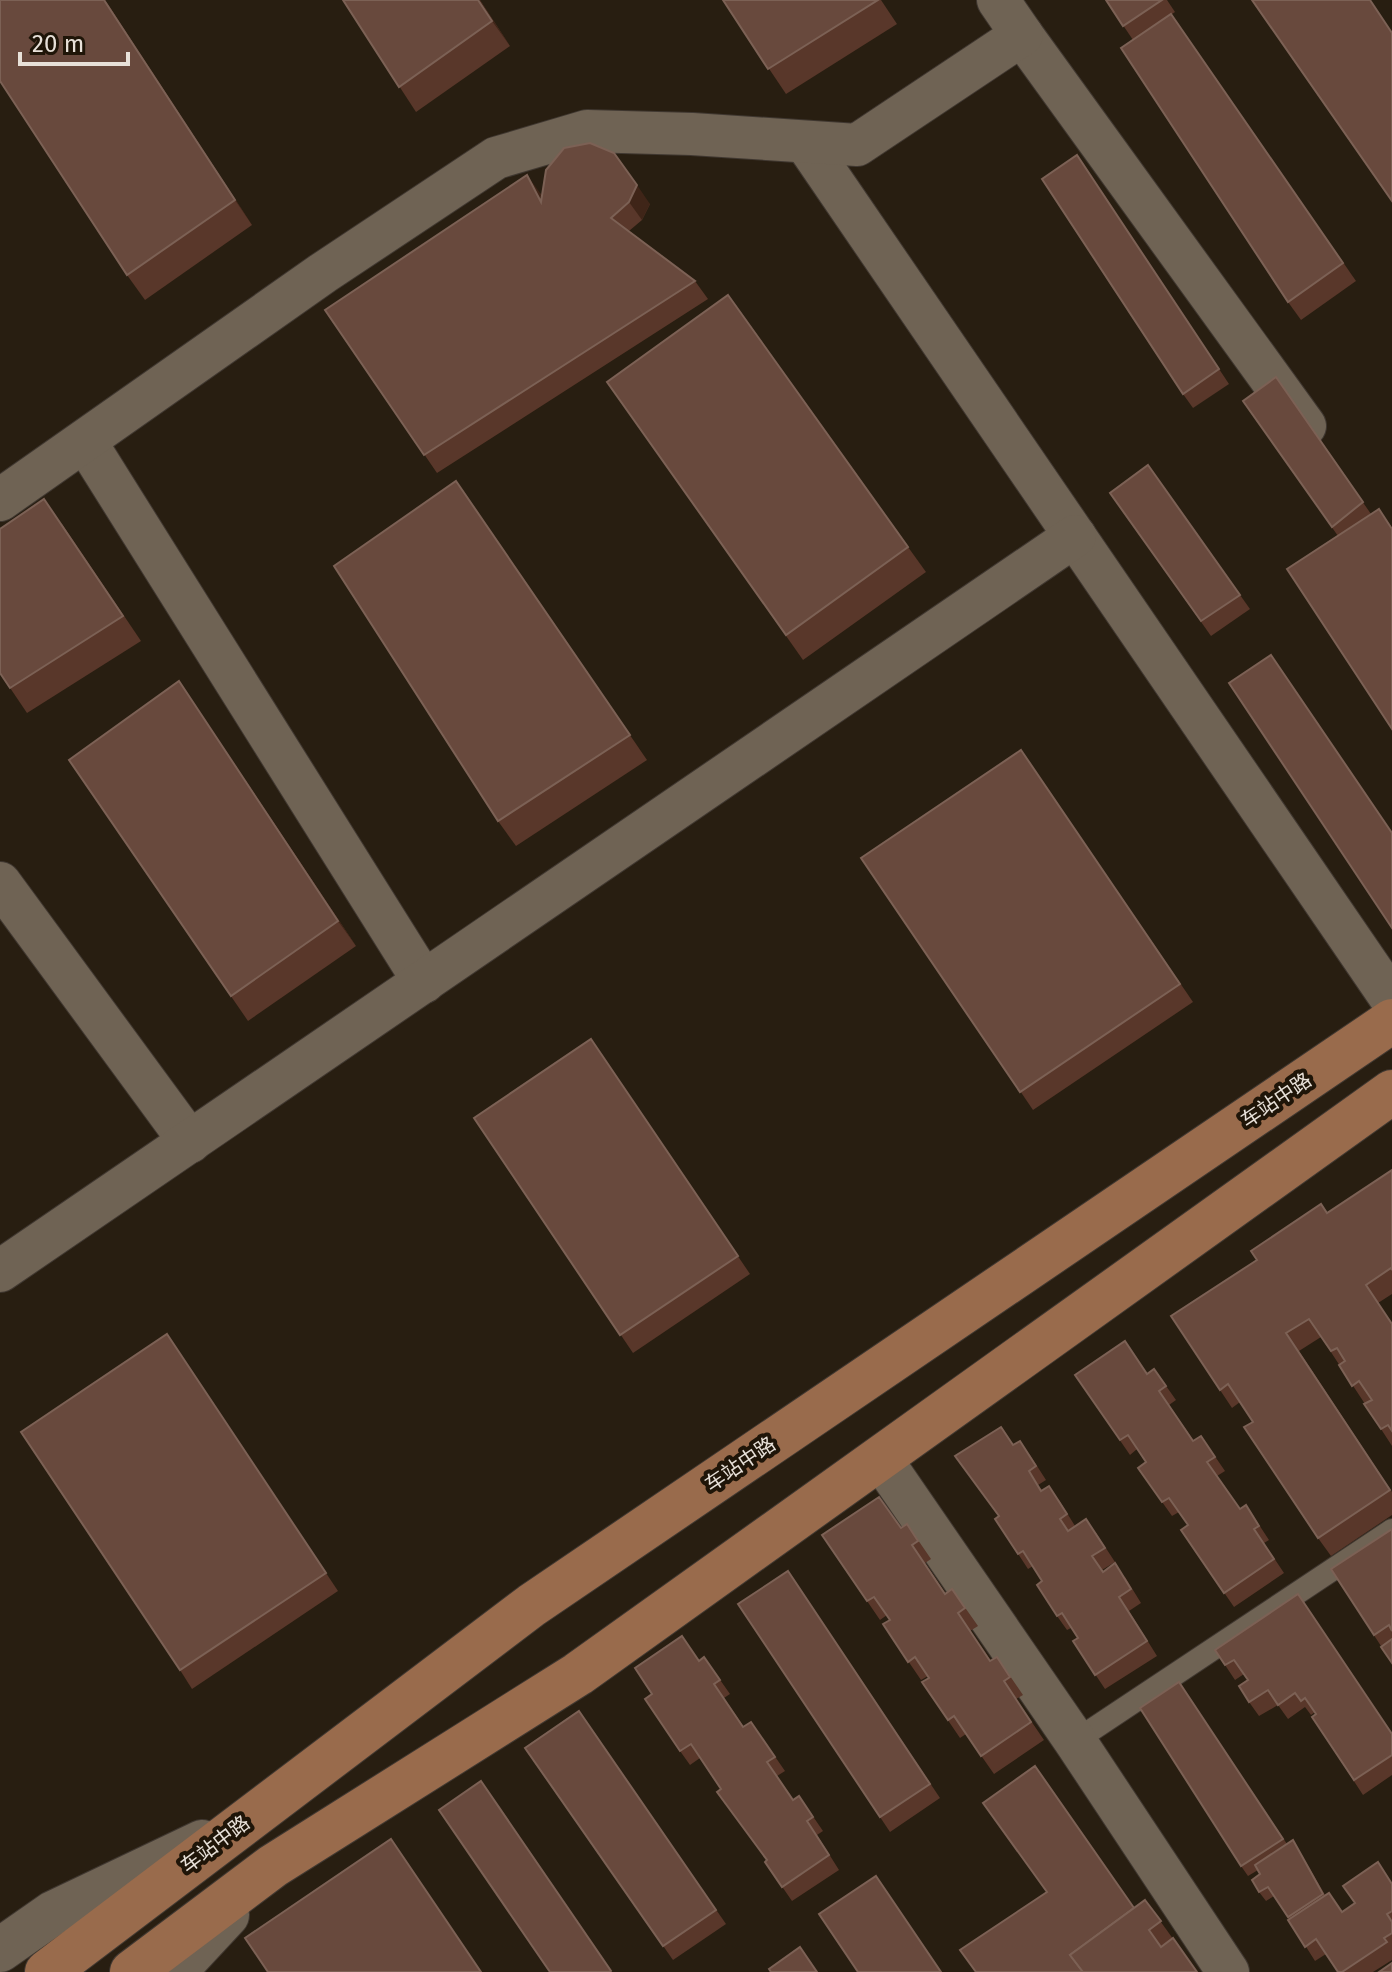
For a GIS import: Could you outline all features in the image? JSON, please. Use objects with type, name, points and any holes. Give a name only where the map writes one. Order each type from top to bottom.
[{"type":"main road","name":"车站中路","points":[[47,1972],[532,1605],[1392,1021]]},
{"type":"main road","points":[[132,1972],[273,1866],[578,1674],[1392,1092]]},
{"type":"main road","points":[[0,1950],[53,1913],[244,1822]]},
{"type":"main road","points":[[174,1972],[273,1866]]},
{"type":"street","points":[[998,0],[1327,458]]},
{"type":"street","points":[[0,500],[323,273],[496,158],[587,131],[692,134],[857,145],[1022,35]]},
{"type":"street","points":[[806,143],[1392,1000]]},
{"type":"street","points":[[85,441],[424,982]]},
{"type":"street","points":[[0,1271],[1075,536]]},
{"type":"street","points":[[0,883],[190,1142]]},
{"type":"street","points":[[881,1459],[1075,1741],[1228,1972]]},
{"type":"lane","points":[[1075,1741],[1392,1530]]},
{"type":"building","points":[[0,0],[104,0],[235,200],[127,275],[0,81]]},
{"type":"building","points":[[343,0],[478,0],[492,21],[399,87]]},
{"type":"building","points":[[723,0],[878,0],[768,69]]},
{"type":"building","points":[[1106,0],[1162,0],[1123,26]]},
{"type":"building","points":[[1252,0],[1370,0],[1392,33],[1392,201]]},
{"type":"building","points":[[1171,14],[1343,263],[1288,302],[1121,48]]},
{"type":"building","points":[[590,143],[614,153],[637,185],[629,202],[611,218],[695,281],[424,455],[325,310],[527,175],[541,202],[546,170],[564,148]]},
{"type":"building","points":[[1077,155],[1219,369],[1183,394],[1042,179]]},
{"type":"building","points":[[728,295],[908,547],[786,635],[607,382]]},
{"type":"building","points":[[1276,377],[1363,502],[1332,527],[1243,401]]},
{"type":"building","points":[[1148,465],[1240,595],[1201,621],[1110,493]]},
{"type":"building","points":[[456,481],[630,735],[498,821],[334,566]]},
{"type":"building","points":[[44,499],[123,616],[10,688],[0,673],[0,529]]},
{"type":"building","points":[[1379,509],[1392,529],[1392,729],[1287,569]]},
{"type":"building","points":[[1271,655],[1392,833],[1392,928],[1229,683]]},
{"type":"building","points":[[179,681],[338,921],[231,996],[69,760]]},
{"type":"building","points":[[1021,750],[1180,984],[1020,1092],[861,858]]},
{"type":"building","points":[[591,1039],[738,1256],[620,1335],[474,1118]]},
{"type":"building","points":[[1392,1170],[1392,1270],[1366,1285],[1392,1324],[1392,1431],[1388,1425],[1381,1429],[1364,1404],[1372,1400],[1359,1381],[1352,1386],[1339,1365],[1345,1361],[1337,1348],[1331,1351],[1309,1319],[1286,1333],[1390,1490],[1318,1538],[1244,1427],[1253,1422],[1228,1384],[1220,1390],[1171,1316],[1257,1260],[1251,1251],[1321,1204],[1327,1213]]},
{"type":"building","points":[[167,1334],[326,1573],[180,1670],[21,1432]]},
{"type":"building","points":[[1125,1341],[1147,1374],[1154,1369],[1166,1386],[1159,1391],[1193,1441],[1201,1436],[1215,1457],[1207,1462],[1240,1509],[1246,1505],[1259,1526],[1254,1529],[1274,1559],[1224,1593],[1181,1530],[1188,1525],[1169,1498],[1162,1502],[1138,1468],[1146,1462],[1128,1435],[1120,1440],[1075,1375]]},
{"type":"building","points":[[1001,1427],[1013,1445],[1020,1441],[1036,1466],[1029,1471],[1041,1491],[1049,1486],[1067,1514],[1060,1519],[1068,1531],[1086,1519],[1105,1548],[1092,1556],[1103,1572],[1115,1563],[1131,1589],[1119,1597],[1147,1641],[1095,1675],[1073,1641],[1078,1638],[1062,1613],[1057,1616],[1037,1585],[1042,1581],[1023,1551],[1018,1554],[995,1519],[999,1516],[955,1456]]},
{"type":"building","points":[[879,1497],[901,1528],[907,1524],[918,1541],[912,1545],[945,1594],[952,1589],[965,1608],[958,1613],[990,1661],[997,1657],[1010,1677],[1004,1681],[1031,1722],[981,1756],[954,1716],[948,1720],[922,1682],[929,1678],[915,1657],[908,1662],[883,1624],[890,1620],[874,1597],[867,1601],[822,1535]]},
{"type":"building","points":[[1392,1529],[1392,1631],[1389,1625],[1374,1635],[1331,1569]]},
{"type":"building","points":[[788,1571],[930,1784],[880,1817],[738,1604]]},
{"type":"building","points":[[1298,1594],[1392,1734],[1392,1755],[1354,1780],[1312,1717],[1316,1714],[1305,1698],[1301,1701],[1295,1693],[1278,1705],[1268,1690],[1249,1702],[1239,1686],[1248,1680],[1234,1660],[1225,1665],[1215,1650]]},
{"type":"building","points":[[682,1636],[699,1661],[704,1657],[720,1680],[714,1684],[743,1727],[751,1722],[775,1757],[767,1762],[793,1800],[799,1796],[813,1817],[807,1821],[829,1855],[782,1887],[765,1862],[767,1860],[717,1792],[721,1789],[691,1744],[680,1751],[645,1699],[652,1694],[635,1668]]},
{"type":"building","points":[[1392,1639],[1392,1663],[1381,1647]]},
{"type":"building","points":[[1179,1682],[1283,1839],[1241,1866],[1140,1708]]},
{"type":"building","points":[[579,1711],[716,1910],[663,1946],[525,1748]]},
{"type":"building","points":[[1035,1766],[1134,1908],[1070,1955],[1083,1972],[976,1972],[960,1950],[1047,1892],[983,1803]]},
{"type":"building","points":[[481,1781],[610,1972],[550,1972],[439,1810]]},
{"type":"building","points":[[391,1839],[481,1972],[268,1972],[245,1938]]},
{"type":"building","points":[[1293,1840],[1323,1894],[1288,1917],[1268,1887],[1259,1892],[1252,1880],[1260,1874],[1255,1865]]},
{"type":"building","points":[[1378,1862],[1392,1884],[1392,1911],[1387,1914],[1392,1922],[1392,1933],[1384,1938],[1387,1942],[1338,1972],[1316,1939],[1305,1947],[1288,1920],[1329,1893],[1342,1912],[1355,1903],[1343,1886]]},
{"type":"building","points":[[876,1876],[941,1972],[858,1972],[819,1914]]},
{"type":"building","points":[[1145,1900],[1161,1921],[1149,1930],[1161,1947],[1173,1938],[1197,1972],[1083,1972],[1070,1955]]},
{"type":"building","points":[[800,1947],[817,1972],[771,1972],[769,1969]]},
{"type":"building","points":[[1392,1963],[1392,1972],[1379,1972]]}]
